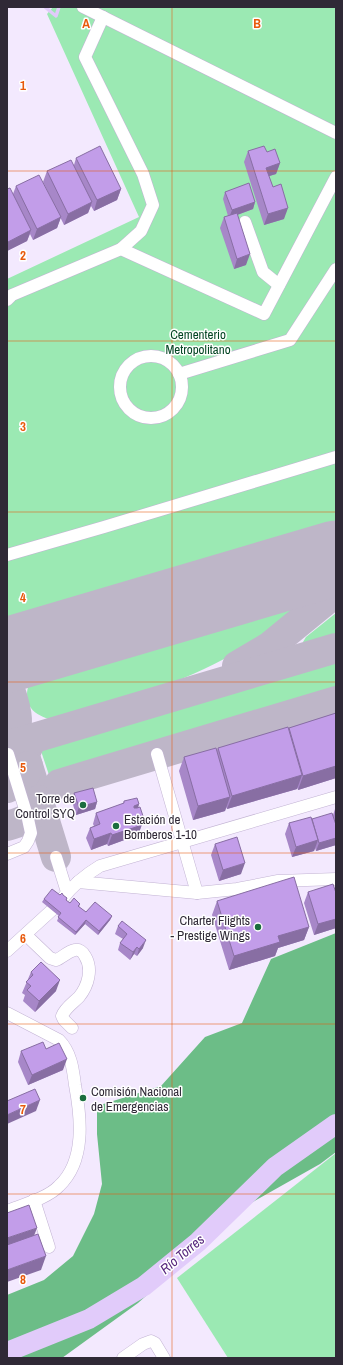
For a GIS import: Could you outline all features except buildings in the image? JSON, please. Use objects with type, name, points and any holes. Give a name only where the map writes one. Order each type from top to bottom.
[{"type":"street","points":[[83,7],[336,133]]},
{"type":"street","points":[[7,300],[12,295],[121,249],[141,231],[153,204],[143,174],[85,57],[103,17]]},
{"type":"street","points":[[121,249],[264,314],[336,178]]},
{"type":"street","points":[[246,222],[263,272],[279,285]]},
{"type":"street","points":[[179,374],[290,340],[336,270]]},
{"type":"street","points":[[152,356],[163,358],[173,365],[179,374],[182,385],[180,396],[175,406],[166,413],[155,417],[144,417],[134,412],[125,404],[121,394],[120,383],[124,372],[131,363],[141,358],[152,356]]},
{"type":"street","points":[[7,555],[336,457]]},
{"type":"street","points":[[7,854],[24,847],[31,833],[28,818],[8,754]]},
{"type":"street","points":[[157,754],[197,893]]},
{"type":"street","points":[[56,857],[65,895],[88,873],[100,866],[336,797]]},
{"type":"street","points":[[78,882],[197,893],[237,889],[278,881],[336,878]]},
{"type":"street","points":[[7,951],[52,910]]},
{"type":"street","points":[[26,935],[50,958],[56,960],[75,950],[80,950],[87,960],[89,972],[85,988],[62,1016],[72,1028]]},
{"type":"street","points":[[7,1013],[60,1040],[65,1045],[70,1055],[73,1071],[79,1108],[80,1130],[74,1165],[68,1176],[59,1187],[46,1195],[7,1211]]},
{"type":"street","points":[[34,1200],[50,1247]]},
{"type":"street","points":[[123,1358],[143,1344],[151,1341],[155,1344],[164,1358]]},
{"type":"green space","name":"Cementerio Metropolitano","points":[[53,7],[336,7],[336,454],[7,552],[7,279],[139,217],[47,14]]},
{"type":"green space","points":[[336,460],[336,534],[7,631],[7,558]]},
{"type":"green space","points":[[311,592],[294,610],[250,643],[204,669],[161,687],[52,720],[38,714],[29,705],[27,693],[29,685],[36,676],[49,670]]},
{"type":"green space","points":[[336,613],[336,634],[303,642],[306,637]]},
{"type":"green space","points":[[336,662],[336,692],[50,778],[40,748]]},
{"type":"green space","points":[[336,933],[336,1152],[320,1164],[251,1203],[138,1303],[62,1358],[7,1358],[7,1295],[44,1280],[73,1256],[94,1214],[102,1184],[97,1134],[97,1106],[161,1086],[205,1037],[242,1023],[271,959]]},
{"type":"green space","points":[[336,1153],[336,1358],[228,1358],[177,1278]]},
{"type":"waterway","points":[[45,7],[56,16],[59,7]]},
{"type":"waterway","name":"Río Torres","points":[[7,1352],[89,1319],[144,1286],[198,1242],[275,1167],[336,1124]]},
{"type":"taxiway","points":[[314,564],[328,573],[330,577],[332,585],[329,597]]},
{"type":"taxiway","points":[[237,666],[269,647],[336,592]]},
{"type":"taxiway","points":[[7,746],[336,648]]},
{"type":"taxiway","points":[[7,674],[10,665],[21,651]]},
{"type":"taxiway","points":[[7,680],[15,705],[17,721],[13,737],[7,744]]},
{"type":"taxiway","points":[[59,784],[336,701]]},
{"type":"taxiway","points":[[32,739],[25,756],[56,857]]},
{"type":"taxiway","points":[[7,788],[16,785],[21,781],[28,766]]},
{"type":"taxiway","points":[[7,826],[23,821],[32,815],[39,800]]},
{"type":"runway","points":[[7,655],[336,558]]},
{"type":"place","name":"Torre de Control SYQ","points":[[83,805]]},
{"type":"place","name":"Estación de Bomberos 1-10","points":[[116,826]]},
{"type":"place","name":"Charter Flights - Prestige Wings","points":[[258,927]]},
{"type":"place","name":"Comisión Nacional de Emergencias","points":[[83,1098]]}]
